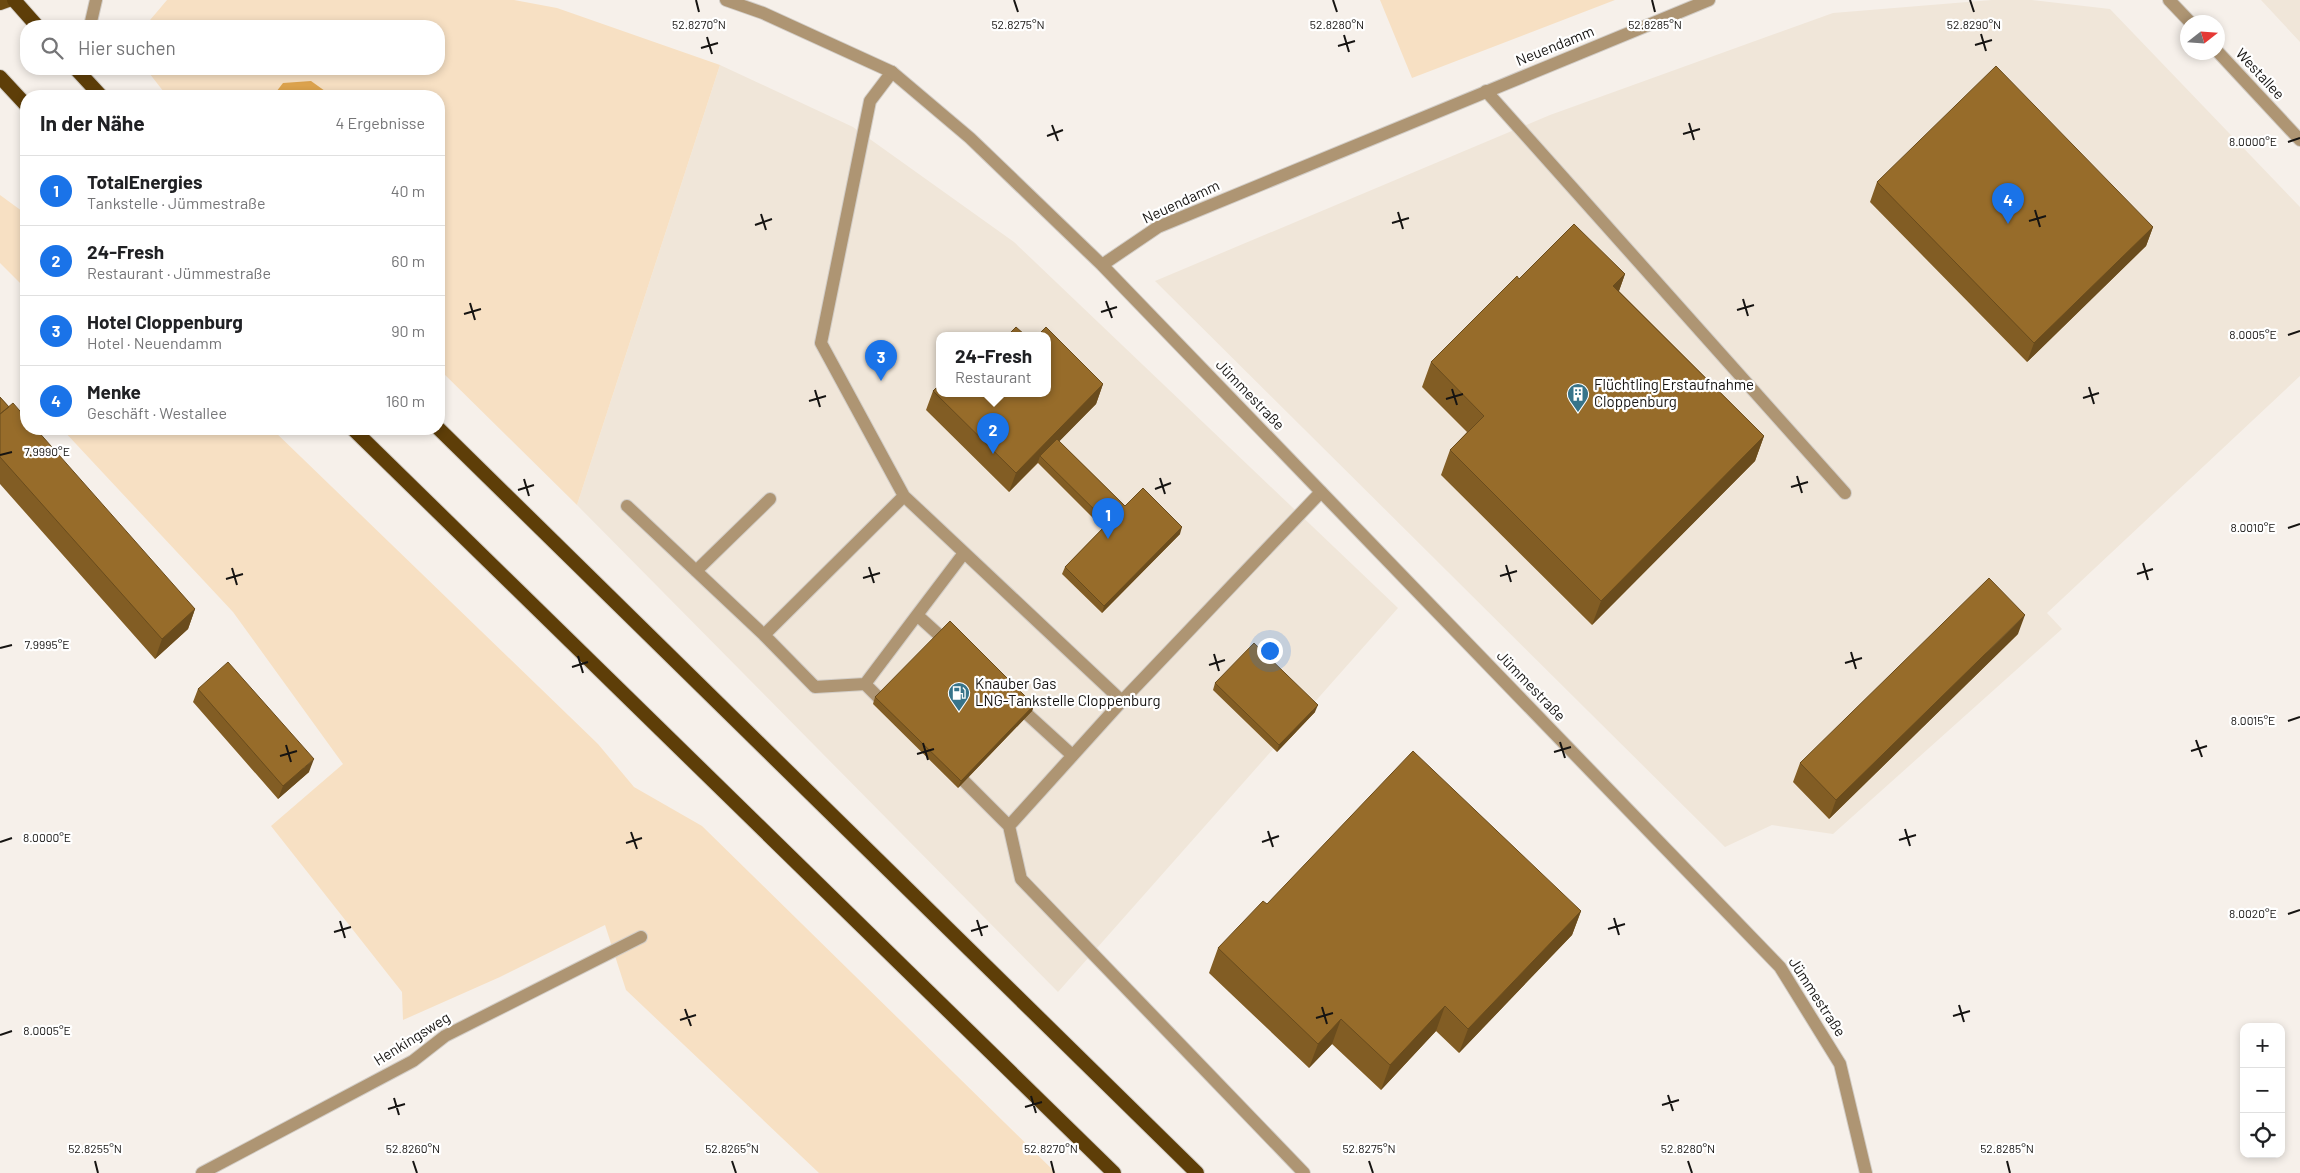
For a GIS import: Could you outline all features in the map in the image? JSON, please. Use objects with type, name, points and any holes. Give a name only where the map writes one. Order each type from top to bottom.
[{"type":"highway","points":[[12,0],[31,20]]},
{"type":"highway","points":[[84,75],[96,90]]},
{"type":"highway","points":[[0,77],[20,99]]},
{"type":"highway","points":[[445,434],[1197,1173]]},
{"type":"highway","points":[[359,435],[1114,1173]]},
{"type":"main road","points":[[0,4],[12,0]]},
{"type":"street","points":[[91,20],[96,0]]},
{"type":"street","points":[[726,0],[764,13],[892,72],[970,138],[1102,265]]},
{"type":"street","name":"Neuendamm","points":[[1102,265],[1158,227],[1709,0]]},
{"type":"street","points":[[2169,0],[2183,15]]},
{"type":"street","name":"Westallee","points":[[2225,60],[2300,140]]},
{"type":"street","points":[[892,72],[870,101],[821,343],[904,496],[1122,701]]},
{"type":"street","points":[[1486,91],[1844,493]]},
{"type":"street","name":"Jümmestraße","points":[[1102,265],[1780,967],[1840,1064],[1866,1173]]},
{"type":"street","points":[[1010,826],[1122,701],[1321,492]]},
{"type":"street","points":[[764,635],[904,496]]},
{"type":"street","points":[[696,571],[770,499]]},
{"type":"street","points":[[627,506],[764,635],[815,687],[865,684],[900,718]]},
{"type":"street","points":[[865,684],[964,553]]},
{"type":"street","points":[[917,614],[961,655]]},
{"type":"street","points":[[1005,695],[1072,755]]},
{"type":"street","points":[[941,758],[1010,826],[1021,879],[1304,1173]]},
{"type":"street","name":"Henkingsweg","points":[[202,1173],[413,1061],[445,1036],[641,938]]},
{"type":"shaded area","points":[[167,0],[514,0],[557,8],[720,65],[577,505],[445,375],[445,90],[162,90],[151,75],[445,75],[445,20],[150,20]]},
{"type":"shaded area","points":[[1380,0],[1615,0],[1412,78]]},
{"type":"shaded area","points":[[1992,0],[2032,0],[2110,9],[2300,207],[2300,376],[2047,613],[2062,629],[1833,834],[1772,825],[1725,847],[1155,281],[1550,115],[1833,13]]},
{"type":"shaded area","points":[[2261,0],[2300,0],[2300,42]]},
{"type":"shaded area","points":[[720,65],[853,127],[1014,242],[1398,608],[1058,992],[577,505]]},
{"type":"shaded area","points":[[311,81],[324,90],[278,90],[283,83]]},
{"type":"shaded area","points":[[0,195],[20,210],[20,283],[0,263]]},
{"type":"shaded area","points":[[68,435],[278,435],[598,744],[634,787],[702,826],[1056,1173],[819,1173],[626,990],[605,925],[500,977],[403,1020],[402,992],[271,826],[343,764],[233,612]]},
{"type":"building","points":[[1996,66],[2153,227],[2034,343],[1877,182]]},
{"type":"building","name":"Flüchtling Erstaufnahme Cloppenburg","points":[[1574,224],[1625,274],[1613,286],[1764,436],[1601,601],[1450,450],[1484,416],[1431,362],[1517,276],[1519,279]]},
{"type":"building","points":[[1016,327],[1022,332],[1011,332]]},
{"type":"building","points":[[1046,327],[1051,332],[1041,332]]},
{"type":"building","points":[[1051,332],[1103,384],[1016,473],[939,397],[1051,397]]},
{"type":"building","points":[[0,397],[9,407],[0,414]]},
{"type":"building","points":[[13,403],[20,411],[20,435],[41,435],[195,609],[162,639],[0,457],[0,414]]},
{"type":"building","points":[[1057,439],[1125,506],[1143,488],[1182,527],[1104,606],[1065,567],[1108,523],[1040,456]]},
{"type":"building","points":[[1989,578],[2025,615],[1836,800],[1800,763]]},
{"type":"building","points":[[950,621],[1034,705],[961,781],[875,697]]},
{"type":"building","points":[[1254,643],[1318,705],[1279,745],[1215,683]]},
{"type":"building","points":[[228,662],[314,759],[283,786],[198,689]]},
{"type":"building","points":[[1413,751],[1581,911],[1468,1029],[1445,1006],[1390,1065],[1341,1019],[1318,1044],[1218,948],[1263,901],[1267,904]]},
{"type":"place","name":"Menke","points":[[2008,224]]},
{"type":"place","name":"Hotel Cloppenburg","points":[[881,381]]},
{"type":"place","name":"Flüchtling Erstaufnahme Cloppenburg","points":[[1578,413]]},
{"type":"place","name":"24-Fresh","points":[[993,454]]},
{"type":"place","name":"TotalEnergies","points":[[1108,539]]},
{"type":"place","name":"Knauber Gas LNG-Tankstelle Cloppenburg","points":[[959,712]]}]
